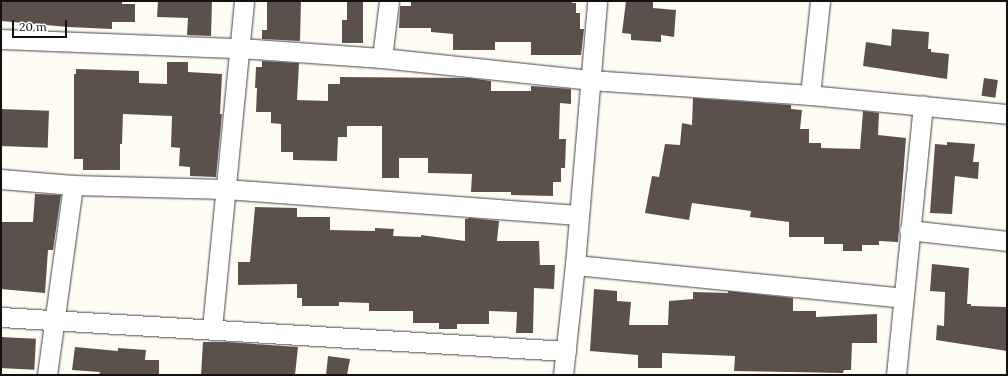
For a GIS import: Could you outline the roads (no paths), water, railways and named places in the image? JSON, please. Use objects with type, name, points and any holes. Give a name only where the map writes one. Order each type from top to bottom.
[{"type":"street","points":[[212,328],[244,1]]},
{"type":"street","points":[[382,58],[389,1]]},
{"type":"street","points":[[576,375],[563,375],[575,265],[597,1]]},
{"type":"street","points":[[810,95],[820,1]]},
{"type":"street","points":[[1,39],[240,48],[382,58],[590,80],[810,95],[1007,114]]},
{"type":"street","points":[[896,375],[909,230],[923,105]]},
{"type":"street","points":[[1,179],[73,185],[225,189],[578,215]]},
{"type":"street","points":[[47,375],[56,319],[73,185]]},
{"type":"street","points":[[909,230],[1007,241]]},
{"type":"street","points":[[575,265],[904,298]]},
{"type":"street","points":[[1,317],[212,328],[566,351]]}]
